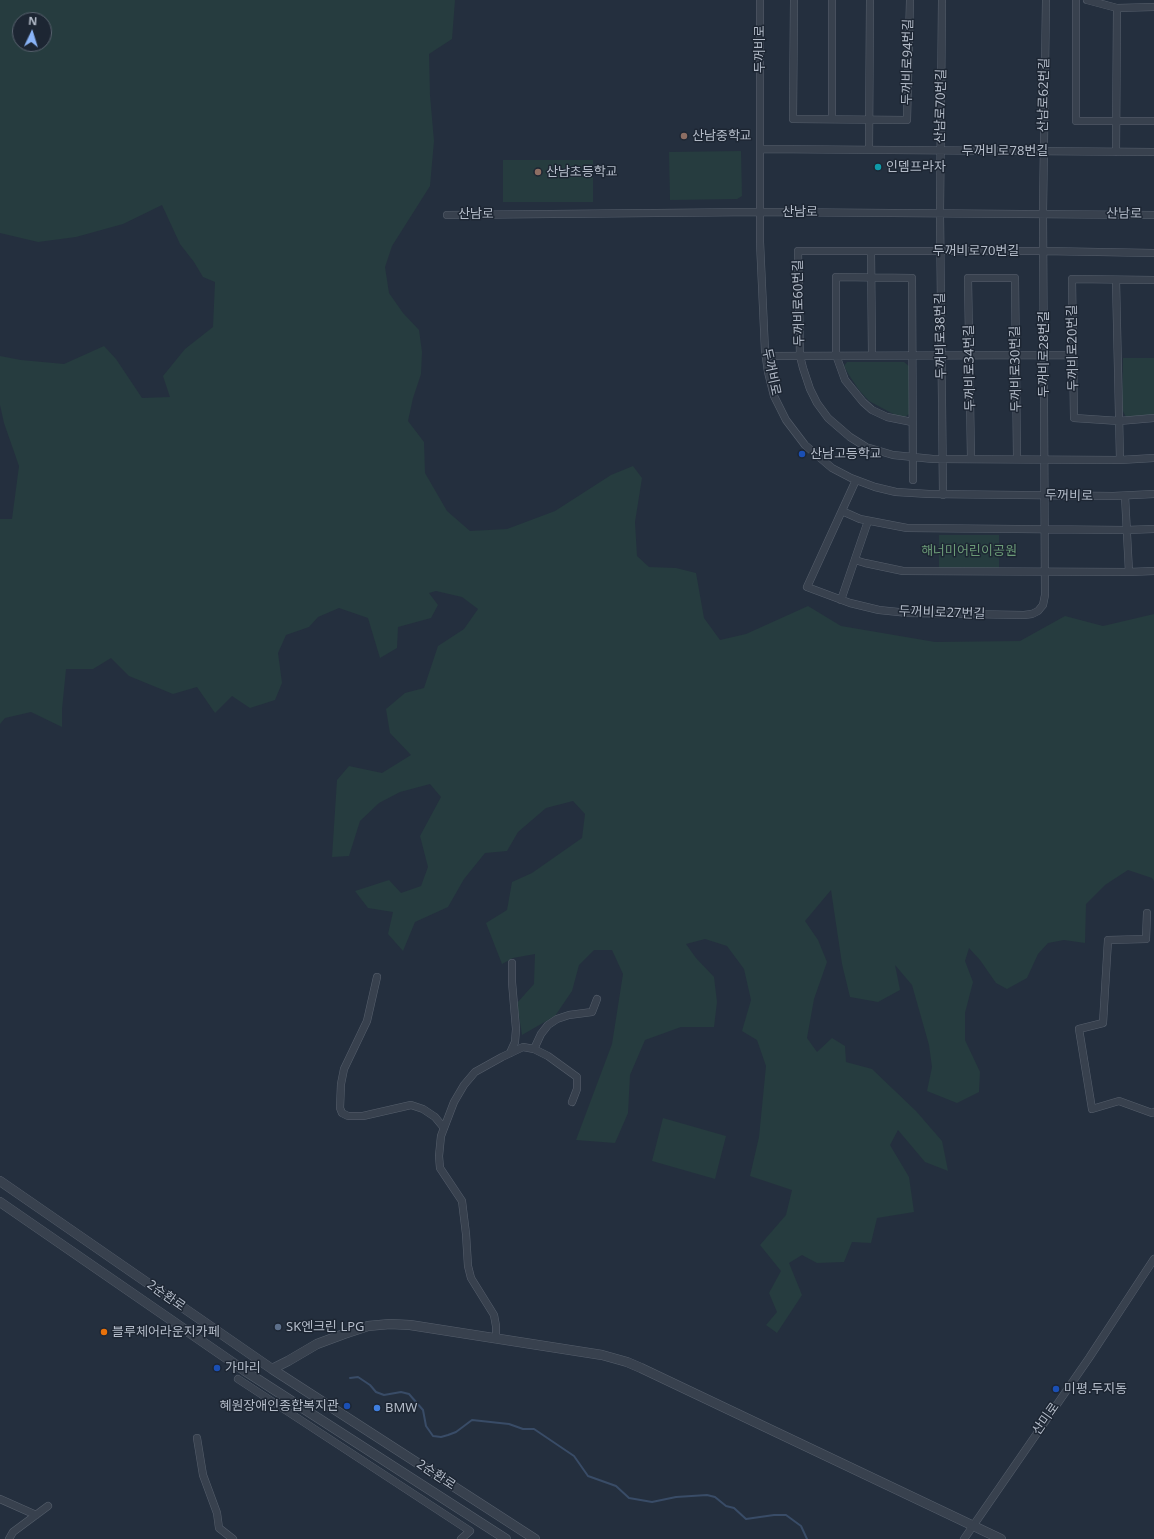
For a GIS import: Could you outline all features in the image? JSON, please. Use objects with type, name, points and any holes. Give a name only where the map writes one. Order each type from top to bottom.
[{"type":"street","name":"두꺼비로","points":[[760,0],[760,242],[766,356],[774,396],[786,420],[805,444],[832,468],[856,480],[875,487],[896,492],[943,495],[1126,496],[1154,494]]},
{"type":"street","name":"두꺼비로94번길","points":[[794,0],[793,119],[832,120],[908,120],[910,0]]},
{"type":"street","points":[[832,0],[832,120]]},
{"type":"street","points":[[869,150],[870,0]]},
{"type":"street","name":"산남로70번길","points":[[940,213],[942,0]]},
{"type":"street","name":"산남로62번길","points":[[1043,213],[1046,0]]},
{"type":"street","points":[[1076,0],[1076,121],[1154,121]]},
{"type":"street","points":[[1087,0],[1117,8],[1154,7]]},
{"type":"street","points":[[1116,152],[1117,8]]},
{"type":"street","name":"두꺼비로78번길","points":[[760,149],[1154,152]]},
{"type":"street","name":"산남로","points":[[446,215],[760,212],[1154,215]]},
{"type":"street","name":"두꺼비로38번길","points":[[940,213],[943,495]]},
{"type":"street","name":"두꺼비로28번길","points":[[1043,213],[1045,495]]},
{"type":"street","name":"두꺼비로60번길","points":[[798,251],[800,356],[810,388],[817,403],[838,429],[866,447],[893,456],[913,458]]},
{"type":"street","name":"두꺼비로70번길","points":[[798,251],[1043,251],[1154,253]]},
{"type":"street","points":[[871,251],[872,355]]},
{"type":"street","points":[[912,422],[887,417],[872,410],[863,402],[845,380],[836,355],[836,277],[912,278],[913,480]]},
{"type":"street","name":"두꺼비로30번길","points":[[968,278],[1015,278],[1017,459]]},
{"type":"street","name":"두꺼비로34번길","points":[[968,278],[971,459]]},
{"type":"street","name":"두꺼비로20번길","points":[[1154,280],[1072,279],[1074,418],[1119,421],[1154,418]]},
{"type":"street","points":[[1116,280],[1120,460]]},
{"type":"street","name":"두꺼비로60번길","points":[[766,356],[1073,355]]},
{"type":"street","points":[[913,458],[1120,460],[1154,458]]},
{"type":"street","points":[[856,480],[842,511],[868,520],[907,528],[1154,529]]},
{"type":"street","name":"두꺼비로27번길","points":[[842,511],[807,587],[841,600],[880,610],[908,613],[1032,614],[1038,611],[1043,605],[1045,595],[1045,495]]},
{"type":"street","points":[[1126,496],[1126,530],[1129,572]]},
{"type":"street","points":[[841,600],[868,520]]},
{"type":"street","points":[[855,560],[903,571],[1154,571]]},
{"type":"street","points":[[1146,913],[1146,939],[1108,940],[1103,1024],[1079,1029],[1092,1109],[1119,1102],[1152,1113],[1154,1112]]},
{"type":"street","points":[[510,1054],[515,1042],[516,1029],[512,963]]},
{"type":"street","points":[[377,977],[367,1021],[344,1068],[341,1084],[340,1108],[342,1114],[348,1116],[363,1116],[411,1105],[423,1109],[435,1117],[444,1128]]},
{"type":"street","points":[[534,1049],[541,1034],[548,1025],[569,1014],[592,1012],[597,999]]},
{"type":"street","points":[[496,1338],[494,1315],[471,1278],[468,1266],[462,1201],[440,1168],[439,1156],[441,1136],[454,1102],[471,1076],[475,1072],[523,1047],[534,1049],[548,1056],[577,1077],[577,1090],[572,1102]]},
{"type":"street","name":"2순환로","points":[[0,1181],[272,1369],[535,1539]]},
{"type":"street","name":"2순환로","points":[[0,1202],[245,1371],[506,1539]]},
{"type":"street","name":"산미로","points":[[964,1539],[1089,1358],[1154,1259]]},
{"type":"street","points":[[272,1369],[317,1344],[352,1331],[378,1325],[410,1325],[592,1353],[627,1362],[1002,1539]]},
{"type":"street","points":[[238,1379],[470,1531],[461,1539]]},
{"type":"street","points":[[197,1438],[203,1475],[217,1513],[219,1528],[233,1539]]},
{"type":"street","points":[[0,1499],[36,1515]]},
{"type":"street","points":[[9,1539],[13,1532],[48,1506]]},
{"type":"green space","points":[[0,0],[455,0],[452,39],[429,54],[430,95],[434,141],[430,186],[392,246],[385,267],[389,293],[403,313],[419,330],[422,352],[421,374],[413,398],[408,421],[424,442],[425,473],[447,511],[470,531],[507,529],[555,511],[611,475],[633,466],[642,478],[635,522],[637,556],[649,567],[676,568],[696,573],[704,618],[720,640],[746,634],[808,606],[841,626],[935,642],[1020,641],[1065,616],[1103,626],[1154,614],[1154,881],[1152,878],[1128,870],[1105,885],[1086,904],[1085,943],[1064,940],[1048,943],[1038,954],[1027,978],[1007,989],[996,983],[980,960],[969,948],[965,961],[973,982],[965,1013],[965,1040],[980,1072],[979,1092],[957,1103],[927,1091],[932,1067],[929,1045],[912,985],[895,965],[900,990],[878,1002],[850,997],[842,964],[831,890],[805,921],[818,940],[827,962],[814,999],[807,1038],[817,1052],[832,1038],[845,1046],[846,1062],[872,1069],[916,1111],[942,1141],[948,1171],[925,1162],[898,1130],[890,1145],[909,1177],[914,1212],[877,1218],[871,1243],[852,1242],[844,1262],[817,1263],[802,1255],[789,1263],[802,1295],[777,1333],[766,1325],[777,1312],[769,1293],[781,1271],[760,1245],[786,1215],[792,1190],[750,1176],[759,1137],[766,1066],[757,1040],[742,1031],[751,1000],[744,969],[727,946],[705,939],[686,944],[696,958],[714,977],[717,1002],[714,1027],[681,1027],[645,1040],[630,1075],[628,1113],[615,1143],[576,1140],[612,1044],[623,974],[612,950],[594,950],[579,965],[572,991],[555,1016],[522,1035],[517,1003],[534,984],[535,954],[513,958],[502,964],[486,923],[507,910],[512,882],[532,873],[582,838],[585,814],[573,801],[546,808],[518,832],[507,851],[485,853],[464,879],[448,907],[415,922],[403,951],[388,934],[393,912],[368,908],[355,891],[389,880],[401,893],[421,886],[428,867],[420,836],[441,797],[430,784],[400,792],[379,803],[360,821],[349,856],[332,857],[337,780],[349,766],[382,773],[411,755],[390,733],[386,709],[405,693],[424,688],[438,646],[464,629],[478,609],[462,597],[436,591],[429,593],[438,605],[431,618],[398,627],[397,648],[380,658],[368,618],[339,608],[318,617],[309,627],[286,635],[278,653],[282,683],[275,700],[250,708],[232,696],[215,713],[197,687],[173,694],[129,676],[111,658],[93,669],[66,669],[62,709],[62,727],[31,712],[5,718],[0,724],[0,519],[12,519],[19,466],[4,423],[0,405],[0,356],[21,360],[64,364],[104,346],[116,359],[142,398],[170,397],[163,376],[185,349],[213,327],[215,282],[203,277],[180,244],[162,205],[123,224],[76,237],[38,242],[0,233]]},
{"type":"green space","points":[[741,151],[742,196],[737,199],[670,200],[669,152]]},
{"type":"green space","points":[[503,160],[593,160],[593,202],[503,202]]},
{"type":"green space","points":[[1123,358],[1154,358],[1154,417],[1127,419],[1122,409]]},
{"type":"green space","points":[[847,362],[904,362],[909,366],[909,414],[905,417],[899,417],[869,401],[859,390],[849,375],[844,366]]},
{"type":"green space","name":"해너미어린이공원","points":[[939,535],[999,535],[999,568],[939,568]]},
{"type":"green space","points":[[663,1118],[726,1136],[715,1179],[652,1161]]},
{"type":"waterway","points":[[350,1378],[358,1377],[370,1385],[376,1392],[384,1395],[401,1392],[409,1394],[423,1410],[426,1426],[433,1436],[441,1437],[456,1432],[472,1420],[509,1424],[523,1429],[534,1429],[574,1456],[588,1476],[616,1486],[629,1498],[652,1502],[676,1497],[707,1495],[715,1497],[726,1506],[734,1508],[746,1519],[786,1515],[801,1526],[807,1539]]},
{"type":"place","name":"산남중학교","points":[[684,136]]},
{"type":"place","name":"인뎀프라자","points":[[878,167]]},
{"type":"place","name":"산남초등학교","points":[[538,172]]},
{"type":"place","name":"산남고등학교","points":[[802,454]]},
{"type":"place","name":"SK엔크린 LPG","points":[[278,1327]]},
{"type":"place","name":"블루체어라운지카페","points":[[104,1332]]},
{"type":"place","name":"가마리","points":[[217,1368]]},
{"type":"place","name":"미평.두지동","points":[[1056,1389]]},
{"type":"place","name":"혜원장애인종합복지관","points":[[347,1406]]},
{"type":"place","name":"BMW","points":[[377,1408]]}]
